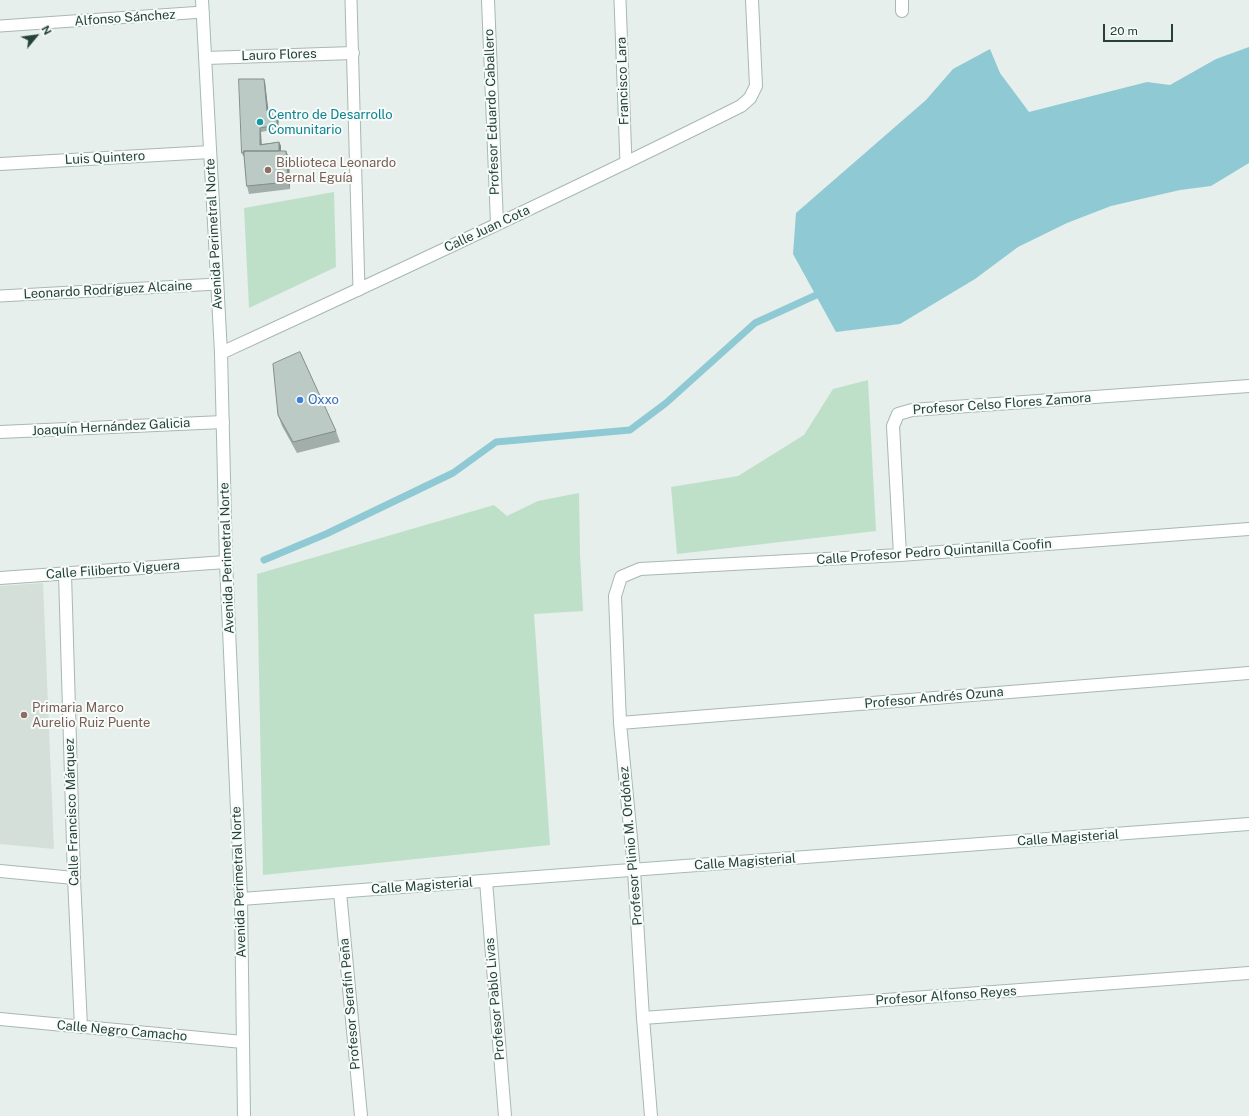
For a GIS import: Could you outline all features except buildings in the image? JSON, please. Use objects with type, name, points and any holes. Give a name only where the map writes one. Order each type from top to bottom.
[{"type":"street","name":"Avenida Perimetral Norte","points":[[202,0],[221,353],[226,562],[241,899],[244,1116]]},
{"type":"street","name":"Profesor Eduardo Caballero","points":[[488,0],[497,224]]},
{"type":"street","name":"Calle Juan Cota","points":[[221,353],[359,290],[626,163],[741,106],[750,98],[756,86],[752,0]]},
{"type":"street","name":"Lauro Flores","points":[[206,58],[353,53]]},
{"type":"street","name":"Luis Quintero","points":[[0,164],[210,152]]},
{"type":"street","name":"Profesor Celso Flores Zamora","points":[[900,555],[893,426],[898,414],[912,410],[1249,386]]},
{"type":"street","name":"Joaquín Hernández Galicia","points":[[0,432],[223,422]]},
{"type":"street","name":"Calle Profesor Pedro Quintanilla Coofin","points":[[621,577],[640,569],[900,555],[1249,529]]},
{"type":"street","name":"Calle Filiberto Viguera","points":[[0,578],[226,562]]},
{"type":"street","name":"Calle Francisco Márquez","points":[[65,574],[74,878],[81,1027]]},
{"type":"street","name":"Profesor Plinio M. Ordóñez","points":[[621,577],[615,596],[620,723],[634,870],[643,1018],[651,1116]]},
{"type":"street","name":"Profesor Andrés Ozuna","points":[[620,723],[1249,673]]},
{"type":"street","name":"Calle Magisterial","points":[[241,899],[1249,824]]},
{"type":"street","points":[[0,871],[74,878]]},
{"type":"street","name":"Profesor Pablo Livas","points":[[486,881],[505,1116]]},
{"type":"street","name":"Profesor Serafín Peña","points":[[340,892],[361,1116]]},
{"type":"street","name":"Profesor Alfonso Reyes","points":[[643,1018],[1249,973]]},
{"type":"street","name":"Calle Negro Camacho","points":[[0,1019],[243,1042]]},
{"type":"lane","points":[[351,0],[359,290]]},
{"type":"lane","name":"Francisco Lara","points":[[620,0],[626,163]]},
{"type":"lane","name":"Alfonso Sánchez","points":[[0,26],[203,12]]},
{"type":"lane","name":"Leonardo Rodríguez Alcaine","points":[[0,296],[217,284]]},
{"type":"shaded area","name":"Primaria Marco Aurelio Ruiz Puente","points":[[43,583],[54,849],[0,844],[0,586]]},
{"type":"green space","points":[[334,192],[336,267],[249,308],[244,208]]},
{"type":"green space","points":[[868,380],[876,531],[677,554],[671,487],[738,476],[804,435],[833,389]]},
{"type":"green space","points":[[579,493],[583,611],[534,614],[550,845],[263,875],[257,574],[494,505],[507,516],[538,501]]},
{"type":"water","points":[[1249,47],[1249,163],[1211,186],[1180,190],[1111,206],[1067,223],[1018,247],[975,279],[900,324],[836,332],[793,254],[796,213],[926,100],[953,69],[990,49],[1000,73],[1029,112],[1147,82],[1170,85],[1216,59]]},
{"type":"waterway","points":[[264,560],[326,534],[453,473],[496,442],[630,430],[666,403],[755,323],[825,291]]},
{"type":"place","name":"Centro de Desarrollo Comunitario","points":[[260,122]]},
{"type":"place","name":"Biblioteca Leonardo Bernal Eguía","points":[[268,170]]},
{"type":"place","name":"Oxxo","points":[[300,400]]},
{"type":"place","name":"Primaria Marco Aurelio Ruiz Puente","points":[[24,715]]}]
